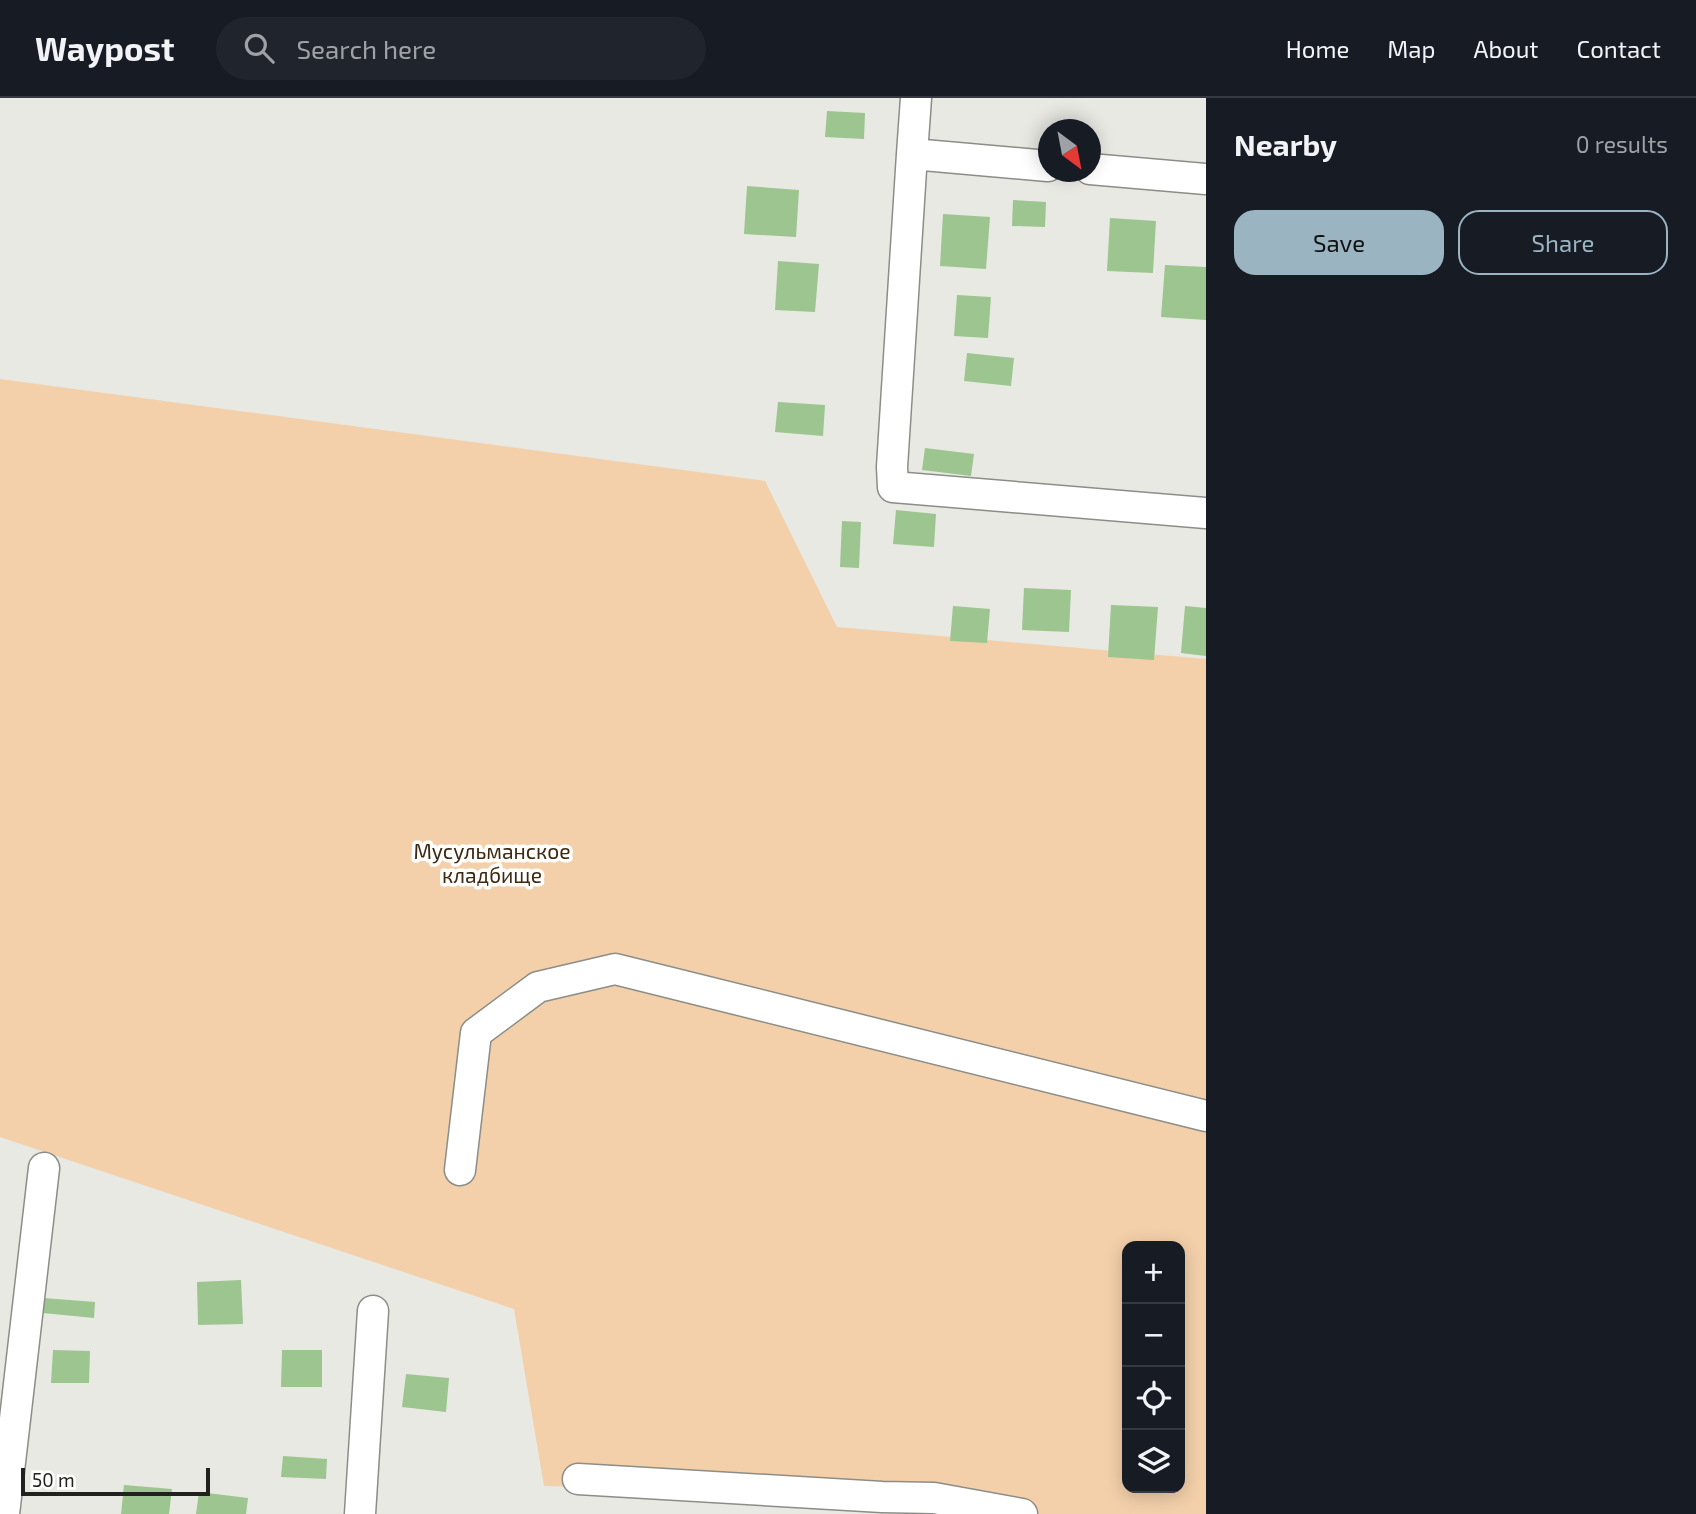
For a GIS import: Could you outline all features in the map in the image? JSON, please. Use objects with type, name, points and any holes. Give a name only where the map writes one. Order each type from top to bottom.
[{"type":"street","points":[[916,98],[892,467],[893,487],[1206,513]]},
{"type":"street","points":[[912,154],[1038,165]]},
{"type":"street","points":[[1101,170],[1206,179]]},
{"type":"street","points":[[460,1170],[475,1032],[538,987],[615,968],[1206,1116]]},
{"type":"street","points":[[4,1514],[44,1168]]},
{"type":"street","points":[[360,1514],[373,1311]]},
{"type":"street","points":[[578,1479],[934,1498],[1022,1514]]},
{"type":"green space","name":"Мусульманское кладбище","points":[[0,379],[765,481],[837,627],[1206,659],[1206,1514],[1038,1514],[935,1496],[544,1486],[514,1309],[0,1137]]},
{"type":"building","points":[[827,111],[865,113],[864,139],[825,137]]},
{"type":"building","points":[[747,186],[799,190],[796,237],[744,234]]},
{"type":"building","points":[[1013,200],[1046,202],[1045,227],[1012,226]]},
{"type":"building","points":[[943,214],[990,217],[986,269],[940,266]]},
{"type":"building","points":[[1110,218],[1156,221],[1153,273],[1107,271]]},
{"type":"building","points":[[778,261],[819,264],[815,312],[775,310]]},
{"type":"building","points":[[1165,265],[1206,267],[1206,320],[1161,317]]},
{"type":"building","points":[[957,295],[991,297],[988,338],[954,336]]},
{"type":"building","points":[[967,353],[1014,358],[1011,386],[964,381]]},
{"type":"building","points":[[778,402],[825,405],[823,436],[775,432]]},
{"type":"building","points":[[925,448],[974,454],[971,476],[922,470]]},
{"type":"building","points":[[896,510],[936,514],[934,547],[893,544]]},
{"type":"building","points":[[842,521],[861,522],[859,568],[840,567]]},
{"type":"building","points":[[1024,588],[1071,590],[1069,632],[1022,630]]},
{"type":"building","points":[[1111,605],[1158,607],[1154,660],[1108,657]]},
{"type":"building","points":[[953,606],[990,609],[987,643],[950,641]]},
{"type":"building","points":[[1185,606],[1206,608],[1206,656],[1181,653]]},
{"type":"building","points":[[241,1280],[243,1324],[198,1325],[197,1282]]},
{"type":"building","points":[[44,1298],[95,1302],[94,1318],[43,1313]]},
{"type":"building","points":[[53,1350],[90,1351],[89,1383],[51,1383]]},
{"type":"building","points":[[282,1350],[322,1350],[322,1387],[281,1387]]},
{"type":"building","points":[[406,1374],[449,1378],[446,1412],[402,1407]]},
{"type":"building","points":[[283,1456],[327,1459],[326,1479],[281,1477]]},
{"type":"building","points":[[124,1485],[172,1489],[169,1514],[121,1514]]},
{"type":"building","points":[[199,1492],[248,1498],[246,1514],[196,1514]]}]
